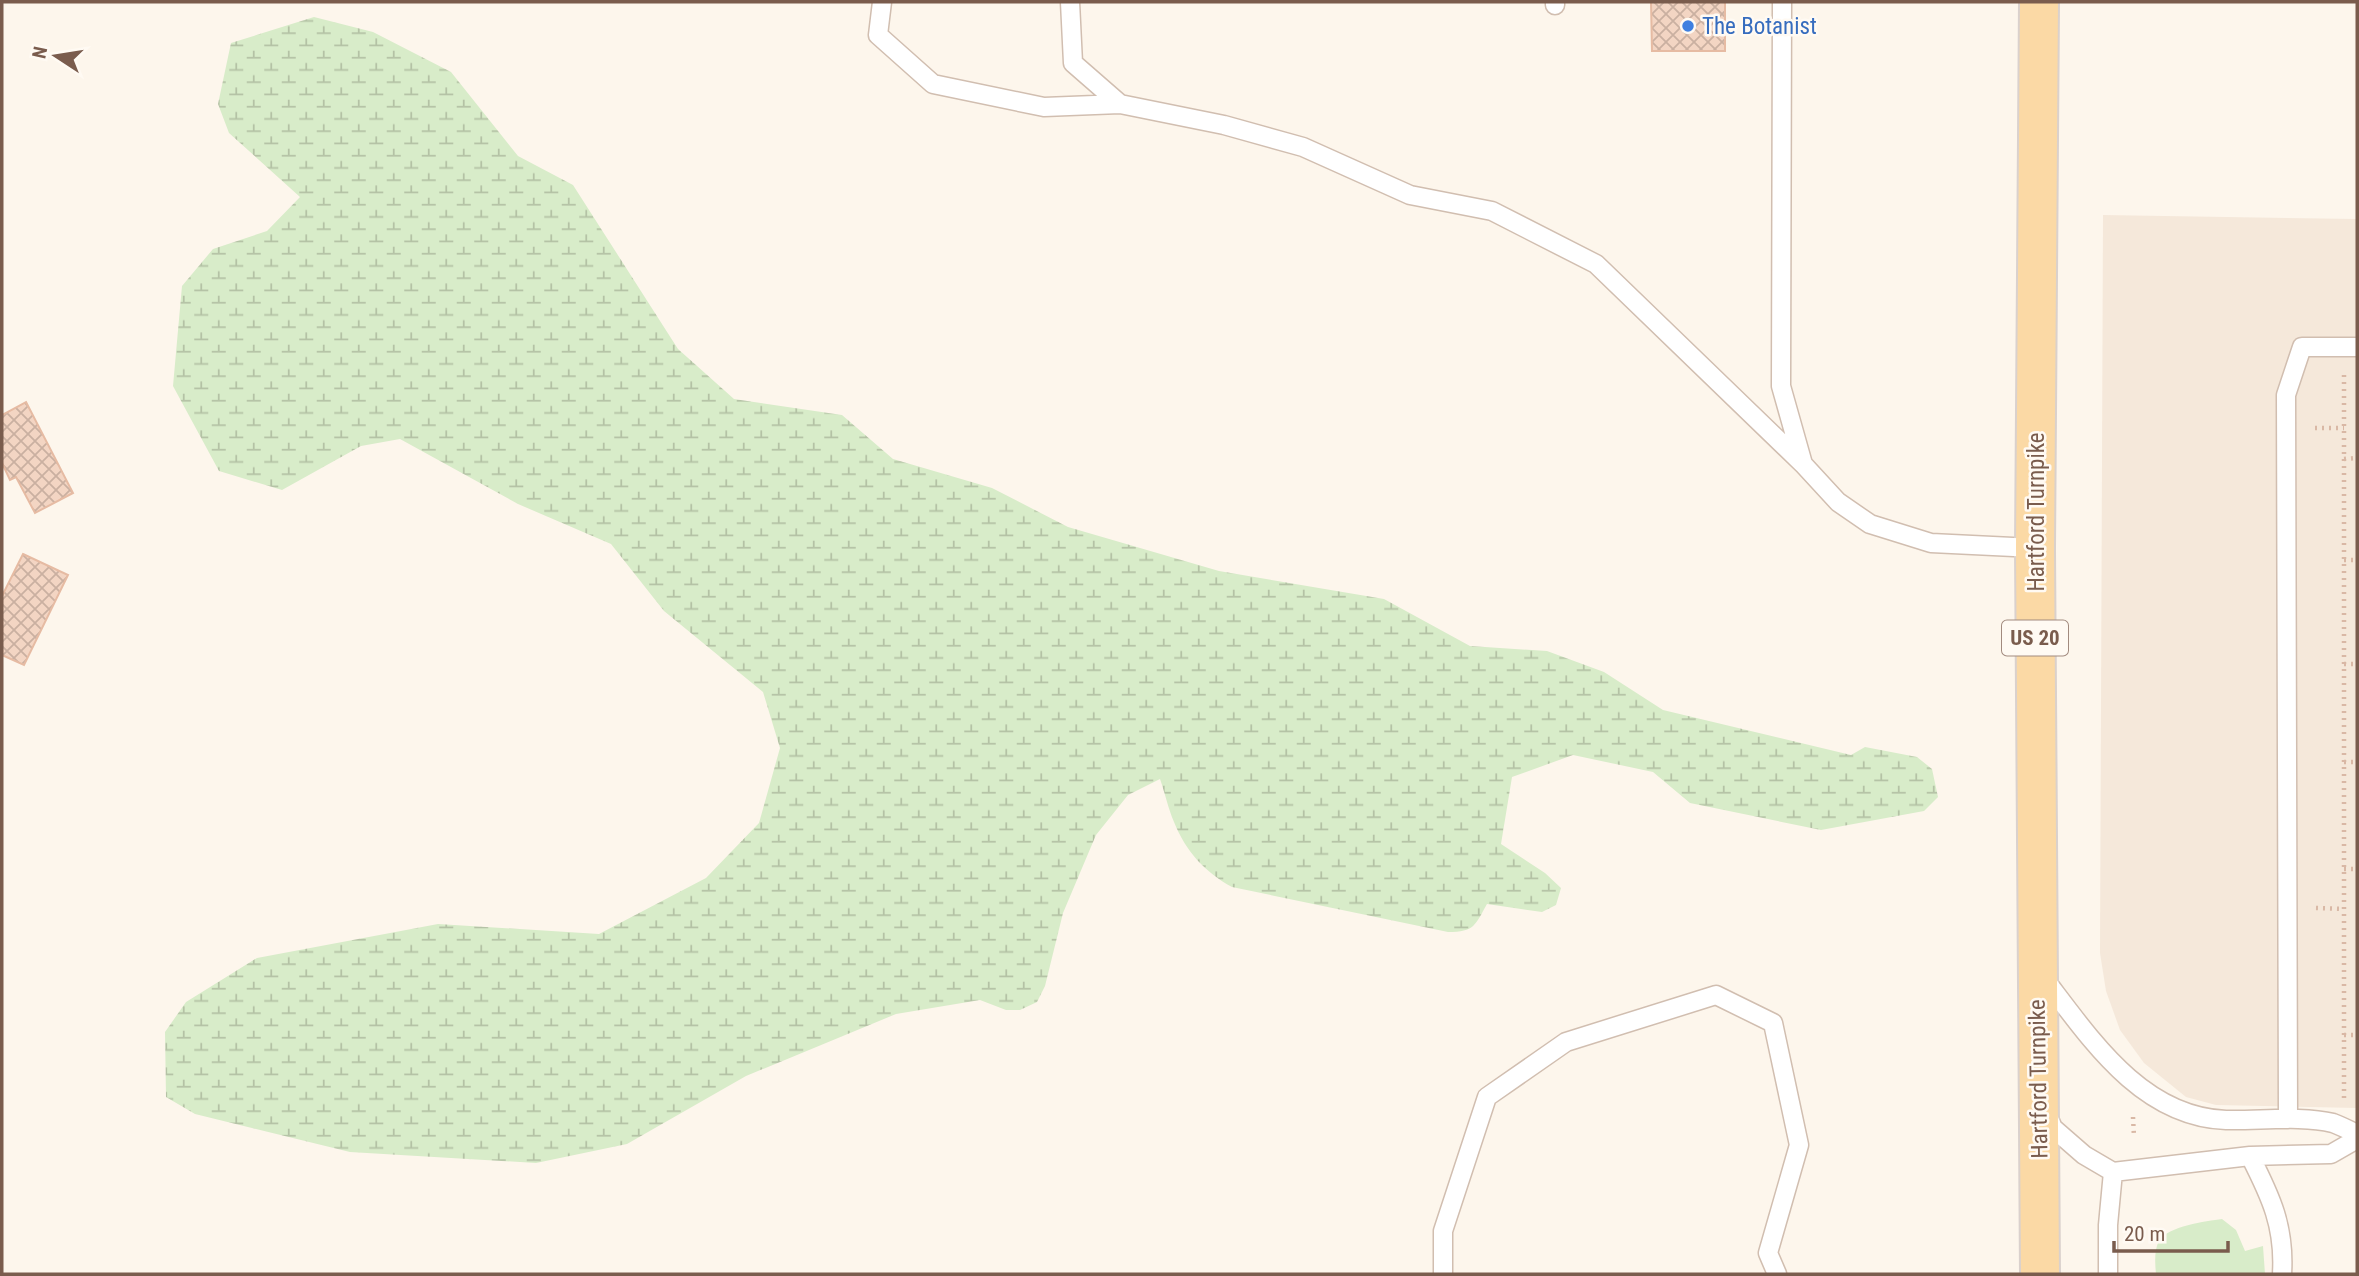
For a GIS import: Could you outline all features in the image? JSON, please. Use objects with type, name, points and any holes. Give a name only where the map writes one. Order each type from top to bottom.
[{"type":"main road","name":"Hartford Turnpike","points":[[2039,2],[2035,548],[2040,1274]]},
{"type":"lane","points":[[882,2],[878,35],[933,84],[1044,107],[1120,104],[1224,125],[1303,147],[1410,195],[1492,211],[1596,264],[1803,464],[1838,502],[1870,524],[1931,543],[2035,548]]},
{"type":"lane","points":[[1070,2],[1073,63],[1120,104]]},
{"type":"lane","points":[[1782,2],[1781,386],[1803,464]]},
{"type":"lane","points":[[2288,1119],[2286,395],[2302,347],[2357,346]]},
{"type":"lane","points":[[2037,968],[2082,1028],[2133,1084],[2158,1101],[2193,1115],[2223,1120],[2288,1119],[2332,1123],[2357,1136],[2331,1154],[2250,1156],[2113,1172],[2084,1155],[2053,1128],[2039,1096]]},
{"type":"lane","points":[[1443,1274],[1443,1231],[1487,1097],[1566,1042],[1716,995],[1773,1023],[1799,1144],[1768,1253],[1777,1274]]},
{"type":"lane","points":[[2250,1156],[2272,1199],[2281,1233],[2282,1274]]},
{"type":"lane","points":[[2108,1274],[2108,1224],[2113,1172]]},
{"type":"path","points":[[2344,370],[2344,1110]]},
{"type":"path","points":[[2344,459],[2357,458]]},
{"type":"path","points":[[2344,560],[2357,560]]},
{"type":"path","points":[[2344,664],[2357,664]]},
{"type":"path","points":[[2344,762],[2357,762]]},
{"type":"path","points":[[2344,869],[2357,869]]},
{"type":"path","points":[[2344,1035],[2357,1035]]},
{"type":"path","points":[[2133,1108],[2134,1137]]},
{"type":"shaded area","points":[[2103,215],[2357,219],[2357,1108],[2216,1105],[2186,1097],[2144,1063],[2120,1030],[2106,991],[2100,953]]},
{"type":"green space","points":[[314,17],[373,32],[451,72],[518,156],[573,185],[678,349],[734,399],[842,415],[893,459],[992,488],[1068,527],[1219,571],[1384,599],[1470,646],[1547,651],[1604,672],[1663,710],[1851,755],[1865,747],[1917,757],[1932,769],[1938,797],[1924,811],[1821,830],[1690,803],[1653,772],[1573,755],[1512,777],[1501,844],[1545,873],[1561,888],[1556,905],[1542,912],[1487,904],[1469,929],[1448,932],[1232,887],[1205,868],[1184,843],[1172,817],[1160,779],[1128,795],[1096,835],[1063,913],[1045,986],[1037,1002],[1020,1010],[1006,1010],[980,1000],[896,1014],[746,1076],[627,1144],[536,1163],[350,1152],[195,1114],[166,1097],[165,1032],[186,1002],[257,958],[438,924],[599,934],[706,878],[759,823],[780,748],[763,692],[664,611],[611,544],[518,504],[400,439],[361,446],[282,490],[219,471],[173,386],[182,286],[213,249],[267,231],[300,197],[229,133],[218,104],[231,43]]},
{"type":"green space","points":[[2222,1219],[2236,1230],[2245,1251],[2263,1246],[2265,1274],[2156,1274],[2156,1249],[2164,1236],[2188,1225]]},
{"type":"building","name":"The Botanist","points":[[1651,2],[1725,2],[1725,51],[1652,51]]},
{"type":"building","points":[[26,402],[73,493],[35,513],[16,477],[10,480],[2,463],[2,415]]},
{"type":"building","points":[[23,554],[68,575],[24,665],[2,655],[2,596]]},
{"type":"place","name":"The Botanist","points":[[1688,26]]}]
